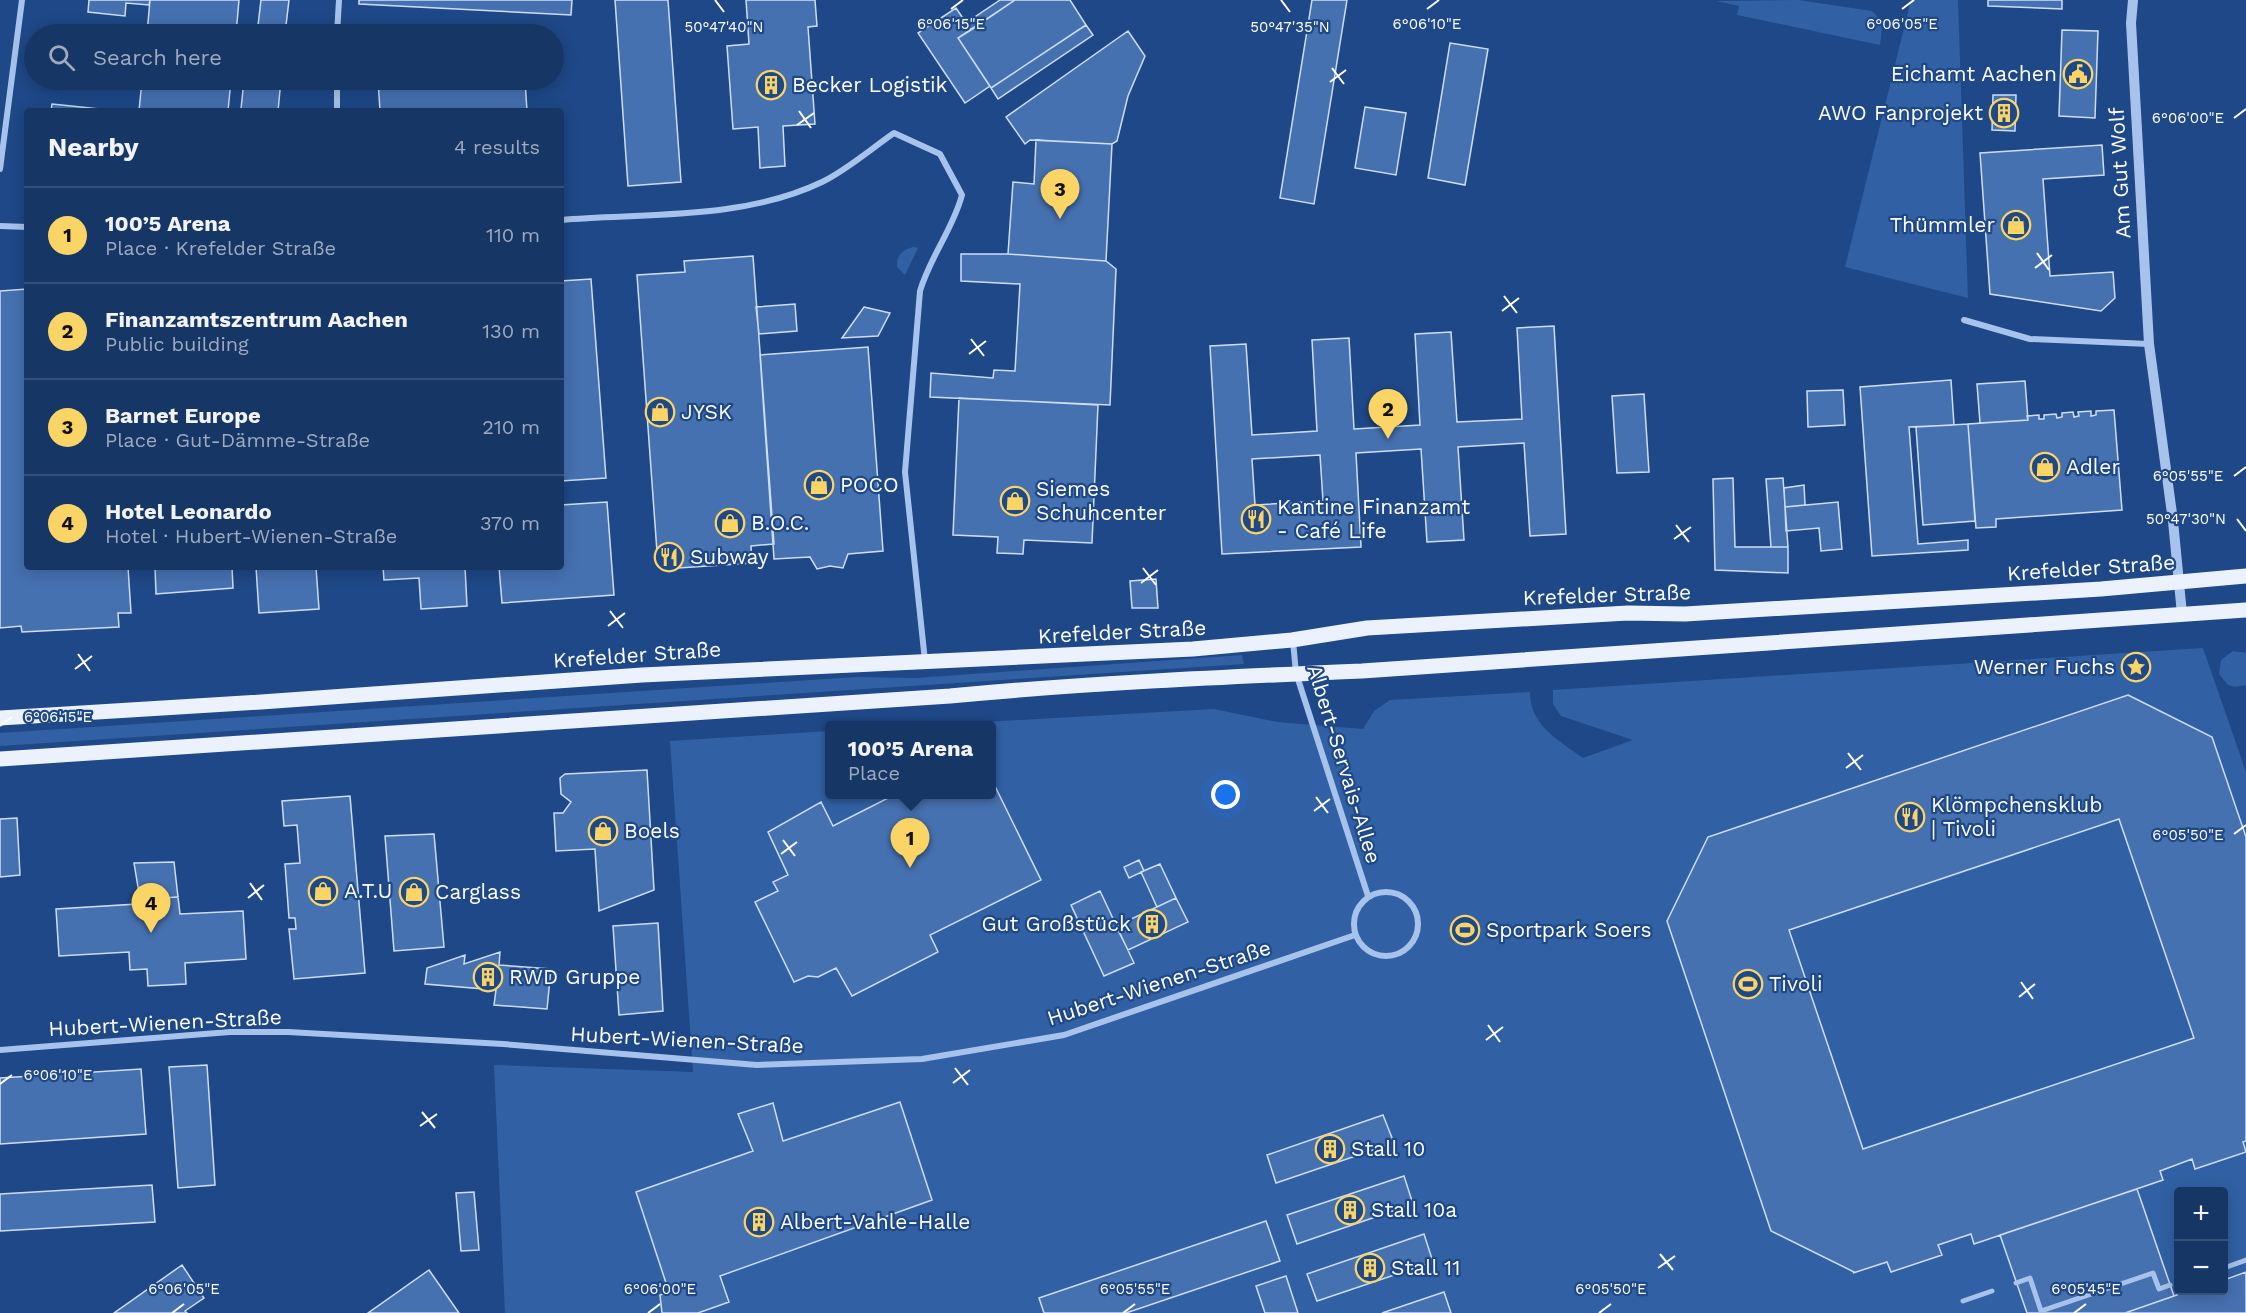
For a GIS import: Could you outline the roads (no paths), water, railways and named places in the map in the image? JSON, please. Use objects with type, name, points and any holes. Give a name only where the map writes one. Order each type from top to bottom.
[{"type":"main road","name":"Krefelder Straße","points":[[0,718],[654,674],[1102,654],[1292,640],[1367,628],[1628,613],[1685,614],[2101,589],[2246,576]]},
{"type":"main road","points":[[0,759],[926,698],[1054,686],[1611,655],[2246,610]]},
{"type":"street","points":[[0,169],[22,0]]},
{"type":"street","points":[[338,24],[339,0]]},
{"type":"street","name":"Am Gut Wolf","points":[[2133,0],[2131,23],[2148,344],[2174,521],[2182,614]]},
{"type":"street","points":[[337,90],[337,108]]},
{"type":"street","points":[[564,220],[697,212],[780,198],[823,181],[894,133],[940,154],[962,195],[957,213],[925,275],[920,291],[905,472],[925,663]]},
{"type":"street","points":[[0,226],[24,227]]},
{"type":"street","points":[[1964,320],[2030,339],[2148,344]]},
{"type":"street","name":"Albert-Servais-Allee","points":[[1292,640],[1296,674],[1368,896]]},
{"type":"street","points":[[1383,891],[1399,893],[1411,903],[1418,916],[1418,934],[1408,949],[1396,955],[1382,956],[1366,949],[1355,935],[1353,920],[1358,906],[1368,896],[1383,891]]},
{"type":"street","name":"Hubert-Wienen-Straße","points":[[0,1050],[230,1032],[288,1032],[502,1044],[757,1065],[922,1059],[1064,1035],[1355,935]]},
{"type":"street","points":[[2228,1266],[2246,1260]]},
{"type":"street","points":[[2016,1283],[2030,1278],[2041,1311],[2153,1273],[2159,1289],[2170,1285]]},
{"type":"street","points":[[1963,1301],[1992,1291]]},
{"type":"place","name":"Eichamt Aachen","points":[[2078,74]]},
{"type":"place","name":"Becker Logistik","points":[[771,85]]},
{"type":"place","name":"AWO Fanprojekt","points":[[2004,113]]},
{"type":"place","name":"Barnet Europe","points":[[1060,219]]},
{"type":"place","name":"Thümmler","points":[[2016,225]]},
{"type":"place","name":"JYSK","points":[[660,412]]},
{"type":"place","name":"Finanzamtszentrum Aachen","points":[[1388,439]]},
{"type":"place","name":"Adler","points":[[2045,467]]},
{"type":"place","name":"POCO","points":[[819,485]]},
{"type":"place","name":"Siemes Schuhcenter","points":[[1015,501]]},
{"type":"place","name":"Kantine Finanzamt - Café Life","points":[[1256,519]]},
{"type":"place","name":"B.O.C.","points":[[730,523]]},
{"type":"place","name":"Subway","points":[[669,557]]},
{"type":"place","name":"Werner Fuchs","points":[[2136,667]]},
{"type":"place","name":"Klömpchensklub | Tivoli","points":[[1910,817]]},
{"type":"place","name":"Boels","points":[[603,831]]},
{"type":"place","name":"100’5 Arena","points":[[910,868]]},
{"type":"place","name":"A.T.U","points":[[323,891]]},
{"type":"place","name":"Carglass","points":[[414,892]]},
{"type":"place","name":"Gut Großstück","points":[[1152,924]]},
{"type":"place","name":"Sportpark Soers","points":[[1465,930]]},
{"type":"place","name":"Hotel Leonardo","points":[[151,933]]},
{"type":"place","name":"RWD Gruppe","points":[[488,977]]},
{"type":"place","name":"Tivoli","points":[[1748,984]]},
{"type":"place","name":"Stall 10","points":[[1330,1149]]},
{"type":"place","name":"Stall 10a","points":[[1350,1210]]},
{"type":"place","name":"Albert-Vahle-Halle","points":[[759,1222]]},
{"type":"place","name":"Stall 11","points":[[1370,1268]]}]
